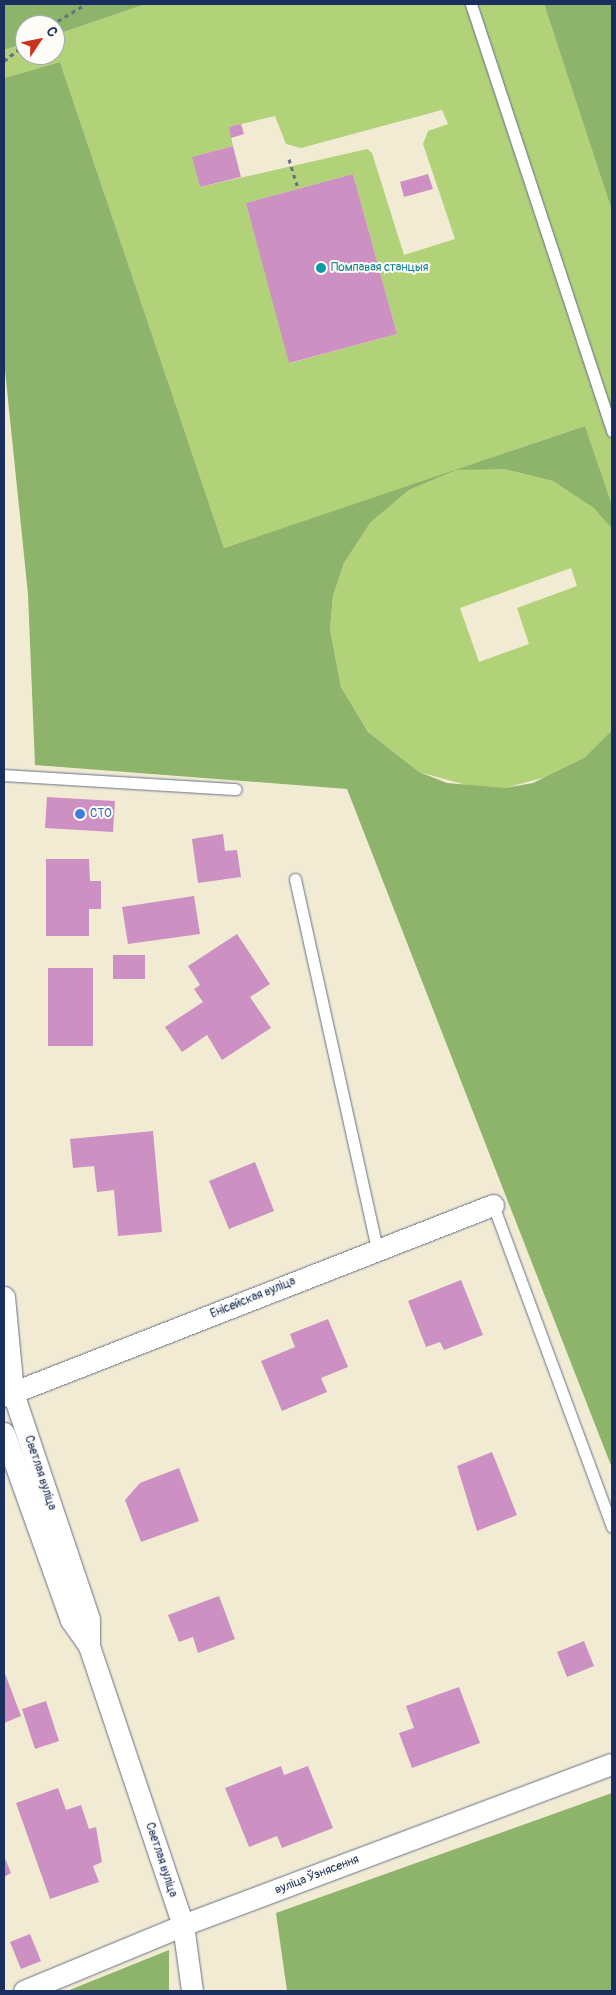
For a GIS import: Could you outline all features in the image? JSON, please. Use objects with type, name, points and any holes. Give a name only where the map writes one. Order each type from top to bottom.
[{"type":"street","name":"Енісейская вуліца","points":[[9,1394],[378,1248],[493,1205]]},
{"type":"street","name":"Светлая вуліца","points":[[4,1297],[9,1394],[88,1619],[89,1646]]},
{"type":"street","name":"Светлая вуліца","points":[[4,1433],[71,1620],[89,1646],[182,1925],[192,1991]]},
{"type":"street","name":"вуліца Ўзнясення","points":[[24,1991],[182,1925],[612,1764]]},
{"type":"lane","points":[[471,4],[612,431]]},
{"type":"lane","points":[[4,775],[236,789]]},
{"type":"lane","points":[[295,879],[378,1248]]},
{"type":"lane","points":[[493,1205],[612,1527]]},
{"type":"path","points":[[65,17],[86,4]]},
{"type":"path","points":[[4,61],[15,52]]},
{"type":"path","points":[[289,159],[298,189]]},
{"type":"green space","points":[[4,4],[146,4],[65,32],[65,15],[15,15],[15,46],[4,50]]},
{"type":"green space","points":[[146,4],[544,4],[612,211],[612,505],[585,426],[458,469],[504,469],[553,481],[595,508],[612,529],[612,730],[584,758],[560,773],[505,788],[477,788],[419,772],[368,732],[341,687],[330,629],[333,596],[344,563],[371,522],[409,490],[448,473],[224,548],[61,65],[65,65],[65,32]],"holes":[[[442,110],[448,124],[428,131],[423,144],[455,239],[404,255],[372,153],[367,149],[200,187],[193,157],[233,146],[229,127],[275,116],[286,144],[301,148]],[[353,174],[397,334],[290,363],[246,203]],[[571,568],[577,586],[517,608],[529,644],[479,662],[460,608]]]},
{"type":"green space","points":[[544,4],[612,4],[612,211]]},
{"type":"green space","points":[[15,46],[15,65],[50,65],[4,78],[4,50]]},
{"type":"green space","points":[[50,65],[61,65],[224,548],[585,426],[612,505],[612,529],[594,508],[553,481],[504,469],[456,470],[409,490],[371,522],[344,563],[333,596],[330,629],[341,687],[368,732],[419,772],[447,783],[505,788],[533,783],[584,758],[612,730],[612,1468],[347,789],[35,765],[28,594],[4,361],[4,78]]},
{"type":"green space","points":[[612,1793],[612,1991],[287,1991],[276,1913]]},
{"type":"green space","points":[[169,1950],[169,1991],[67,1991]]},
{"type":"building","points":[[241,124],[244,134],[231,138],[229,127]]},
{"type":"building","points":[[233,146],[241,177],[200,187],[192,157]]},
{"type":"building","name":"Помпавая станцыя","points":[[353,174],[397,334],[289,363],[246,203]]},
{"type":"building","points":[[428,174],[433,189],[404,197],[400,182]]},
{"type":"building","name":"СТО","points":[[47,797],[115,801],[113,832],[45,828]]},
{"type":"building","points":[[223,834],[225,851],[237,850],[241,877],[198,883],[192,839]]},
{"type":"building","points":[[46,859],[89,859],[90,881],[101,881],[101,909],[89,909],[89,936],[46,936]]},
{"type":"building","points":[[194,896],[200,934],[128,944],[122,907]]},
{"type":"building","points":[[237,934],[270,984],[250,997],[271,1028],[222,1060],[207,1035],[182,1052],[165,1027],[203,1002],[194,989],[200,985],[188,966]]},
{"type":"building","points":[[113,955],[145,955],[145,979],[113,979]]},
{"type":"building","points":[[48,968],[93,968],[93,1046],[48,1046]]},
{"type":"building","points":[[153,1131],[162,1232],[118,1236],[114,1190],[97,1192],[94,1166],[73,1168],[70,1139]]},
{"type":"building","points":[[255,1162],[274,1211],[229,1229],[209,1181]]},
{"type":"building","points":[[461,1280],[483,1335],[444,1350],[440,1342],[426,1347],[408,1301]]},
{"type":"building","points":[[328,1319],[348,1367],[321,1378],[327,1392],[282,1411],[261,1361],[295,1347],[290,1334]]},
{"type":"building","points":[[492,1452],[517,1515],[477,1531],[457,1466]]},
{"type":"building","points":[[179,1468],[199,1521],[141,1542],[125,1500],[140,1483]]},
{"type":"building","points":[[219,1596],[235,1639],[198,1653],[193,1637],[179,1642],[168,1615]]},
{"type":"building","points":[[584,1641],[594,1666],[567,1677],[557,1652]]},
{"type":"building","points":[[4,1671],[21,1716],[4,1723]]},
{"type":"building","points":[[459,1687],[480,1743],[412,1768],[399,1733],[414,1728],[406,1706]]},
{"type":"building","points":[[46,1701],[59,1741],[35,1749],[22,1709]]},
{"type":"building","points":[[281,1766],[284,1775],[308,1766],[333,1828],[282,1848],[277,1836],[249,1847],[225,1788]]},
{"type":"building","points":[[58,1788],[66,1810],[81,1805],[89,1829],[96,1827],[102,1862],[93,1866],[99,1882],[50,1899],[16,1803]]},
{"type":"building","points":[[4,1856],[11,1873],[4,1877]]},
{"type":"building","points":[[30,1934],[41,1961],[21,1969],[10,1942]]},
{"type":"place","name":"Помпавая станцыя","points":[[321,268]]},
{"type":"place","name":"СТО","points":[[80,814]]}]
